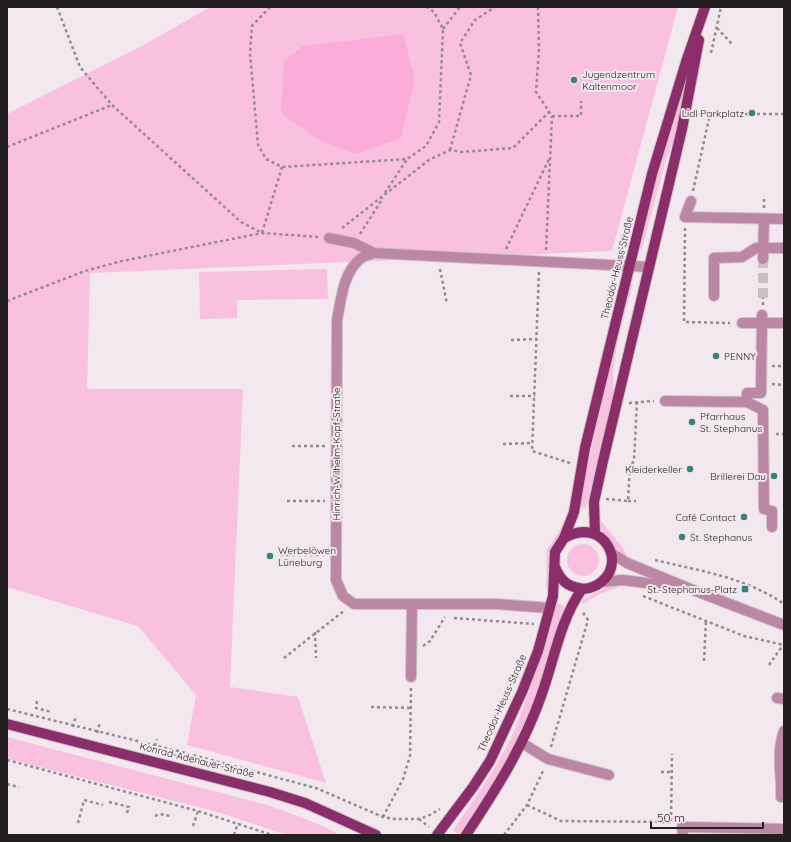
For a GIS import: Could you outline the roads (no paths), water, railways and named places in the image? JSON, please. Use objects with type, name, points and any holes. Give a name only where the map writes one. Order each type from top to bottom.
[{"type":"main road","name":"Theodor-Heuss-Straße","points":[[437,835],[473,787],[503,735],[538,651],[545,607],[553,596],[555,552],[564,538],[574,512],[585,448],[667,123],[705,7]]},
{"type":"main road","name":"Theodor-Heuss-Straße","points":[[595,534],[594,502],[682,129],[705,7]]},
{"type":"main road","points":[[555,567],[558,576],[565,583],[582,589],[592,587],[601,582],[610,569],[611,553],[607,545],[595,534],[579,532],[564,538]]},
{"type":"main road","points":[[466,835],[508,770],[522,744],[540,699],[564,621],[572,604],[582,589]]},
{"type":"main road","name":"Konrad-Adenauer-Straße","points":[[7,724],[277,794],[305,803],[376,835]]},
{"type":"street","points":[[691,201],[685,217],[784,219]]},
{"type":"street","points":[[763,259],[764,219]]},
{"type":"street","points":[[329,238],[354,243],[374,253],[649,267]]},
{"type":"street","points":[[714,296],[714,258],[742,257],[756,248],[784,248]]},
{"type":"street","name":"Hinrich-Wilhelm-Kopf-Straße","points":[[374,253],[360,259],[348,276],[342,293],[337,320],[336,580],[343,596],[354,604],[412,604]]},
{"type":"street","points":[[747,402],[747,393],[761,393],[762,319]]},
{"type":"street","points":[[742,323],[762,319],[784,323]]},
{"type":"street","points":[[665,401],[747,402],[763,410],[764,509],[772,511],[772,527]]},
{"type":"street","points":[[611,553],[627,562],[688,588],[784,625]]},
{"type":"street","points":[[601,582],[623,580],[688,588]]},
{"type":"street","points":[[411,677],[412,604],[545,607]]},
{"type":"street","points":[[756,614],[784,628]]},
{"type":"street","points":[[780,797],[781,785],[779,755],[780,740],[784,731]]},
{"type":"street","points":[[522,744],[548,759],[609,775]]},
{"type":"street","points":[[683,831],[784,829]]},
{"type":"tunnel","points":[[763,259],[763,298]]},
{"type":"place","name":"Jugendzentrum Kaltenmoor","points":[[574,80]]},
{"type":"place","name":"Lidl Parkplatz","points":[[752,113]]},
{"type":"place","name":"PENNY","points":[[716,356]]},
{"type":"place","name":"Pfarrhaus St. Stephanus","points":[[692,422]]},
{"type":"place","name":"Kleiderkeller","points":[[690,469]]},
{"type":"place","name":"Brillerei Dau","points":[[774,476]]},
{"type":"place","name":"Café Contact","points":[[744,517]]},
{"type":"place","name":"St. Stephanus","points":[[682,537]]},
{"type":"place","name":"Werbelöwen Lüneburg","points":[[270,556]]},
{"type":"place","name":"St.-Stephanus-Platz","points":[[745,589]]}]
